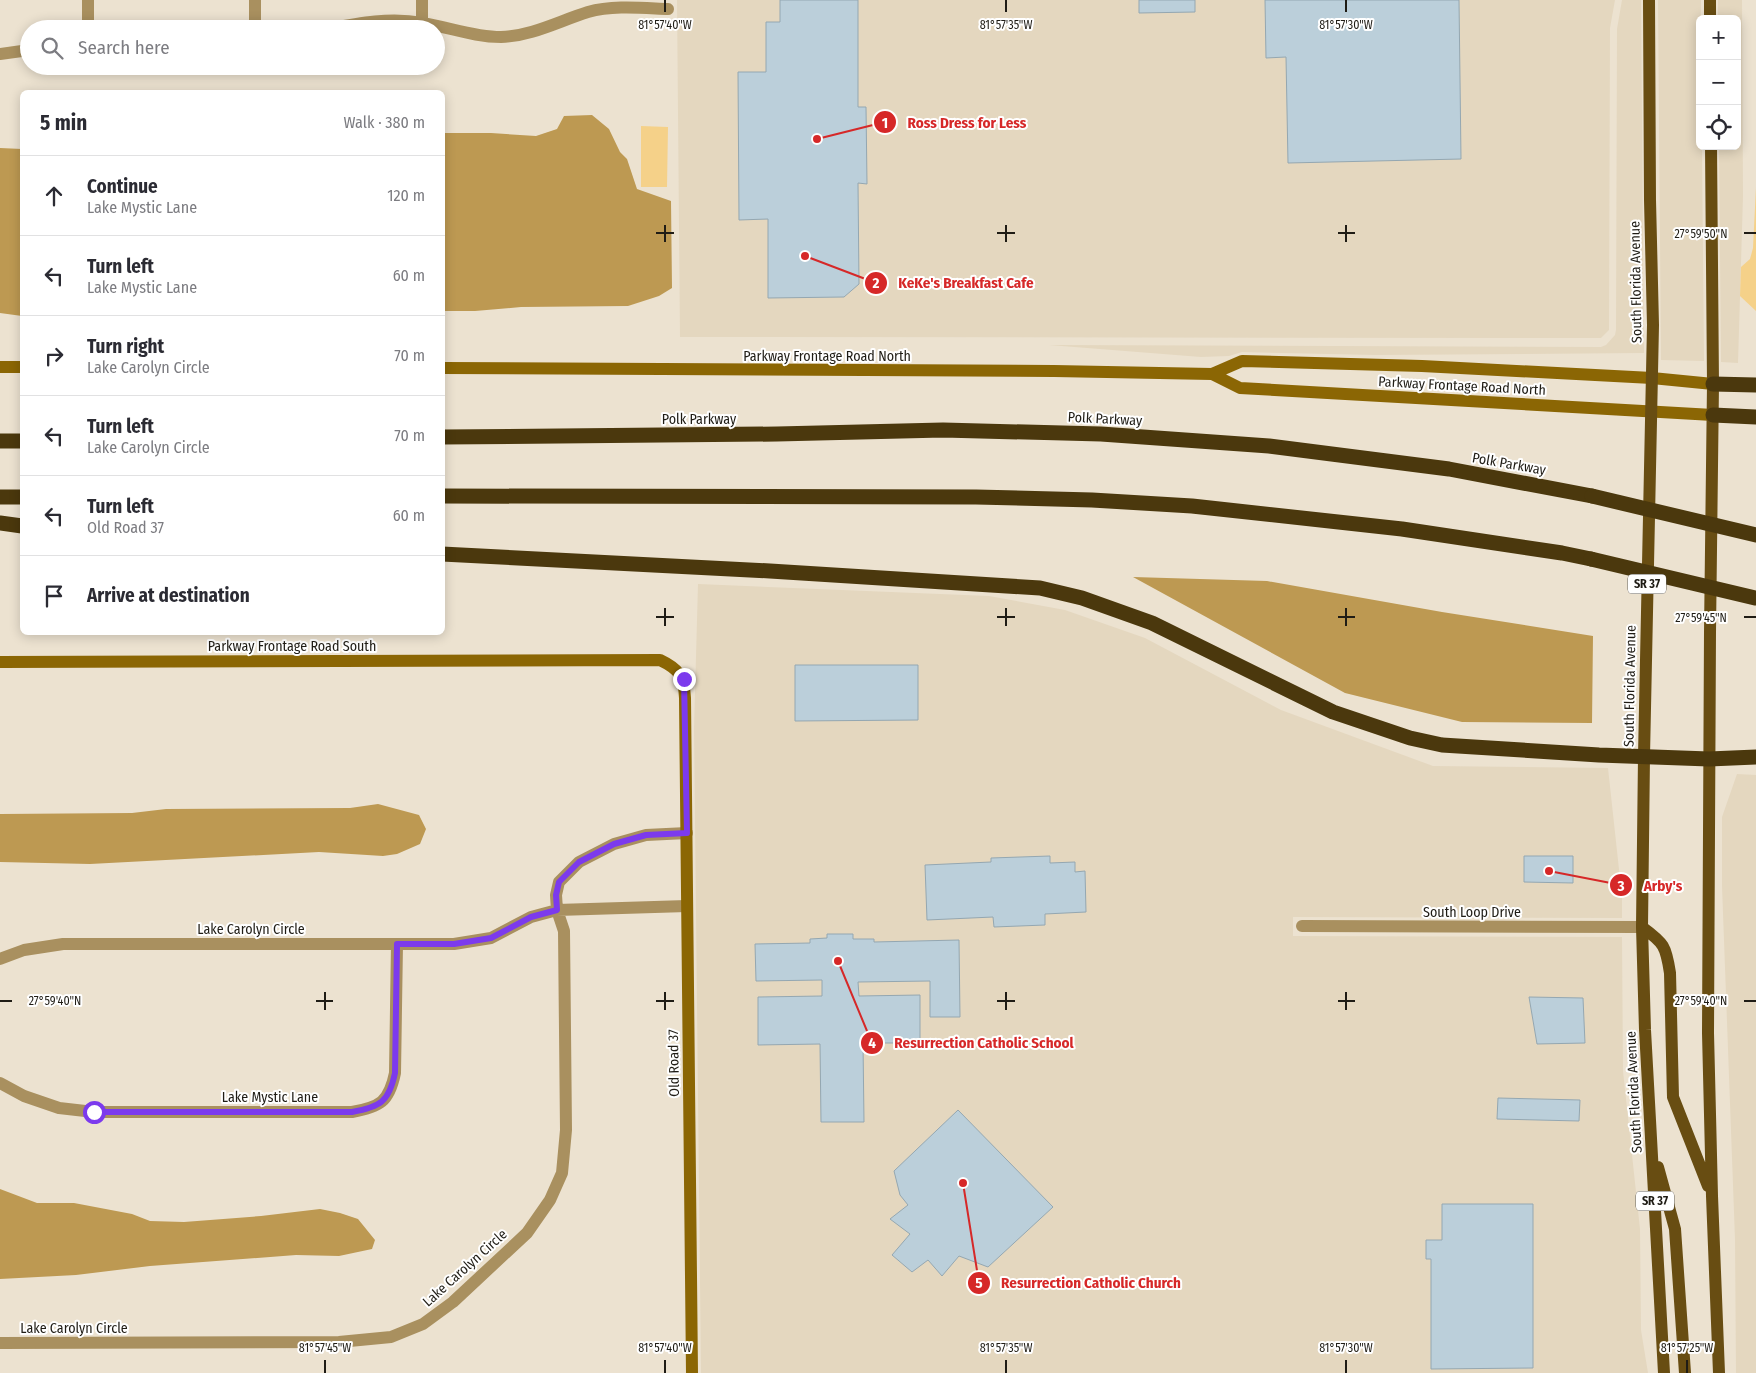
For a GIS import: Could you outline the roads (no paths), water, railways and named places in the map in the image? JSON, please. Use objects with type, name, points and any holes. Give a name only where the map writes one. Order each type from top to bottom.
[{"type":"highway","points":[[1713,384],[1756,385]]},
{"type":"highway","points":[[1713,415],[1756,418]]},
{"type":"highway","name":"Polk Parkway","points":[[445,437],[777,434],[943,430],[1101,434],[1279,447],[1449,469],[1592,496],[1756,536]]},
{"type":"highway","points":[[0,441],[20,441]]},
{"type":"highway","points":[[445,496],[976,496],[1192,506],[1402,528],[1562,553],[1756,598]]},
{"type":"highway","points":[[0,497],[20,497]]},
{"type":"highway","points":[[0,522],[20,526]]},
{"type":"highway","points":[[445,554],[780,571],[1040,588],[1082,598],[1152,623],[1334,712],[1410,738],[1442,745],[1599,755],[1709,759],[1756,758]]},
{"type":"main road","name":"South Florida Avenue","points":[[1649,0],[1652,378],[1642,928],[1645,1030],[1664,1373]]},
{"type":"main road","points":[[1710,0],[1710,15]]},
{"type":"main road","points":[[1711,150],[1713,415],[1708,1033],[1719,1373]]},
{"type":"main road","name":"Parkway Frontage Road North","points":[[445,368],[1054,371],[1212,374],[1242,361],[1422,366],[1652,378],[1713,384]]},
{"type":"main road","points":[[0,366],[20,367]]},
{"type":"main road","name":"Parkway Frontage Road North","points":[[1212,374],[1240,388],[1713,415]]},
{"type":"main road","name":"Parkway Frontage Road South","points":[[0,662],[660,660],[673,666]]},
{"type":"main road","name":"Old Road 37","points":[[673,666],[684,679],[685,692],[692,1373]]},
{"type":"main road","points":[[1642,928],[1659,940],[1668,955],[1673,1096],[1712,1196]]},
{"type":"main road","points":[[1652,1148],[1675,1229],[1685,1373]]},
{"type":"street","points":[[88,0],[88,20]]},
{"type":"street","points":[[255,0],[255,20]]},
{"type":"street","points":[[422,0],[422,20]]},
{"type":"street","points":[[445,28],[476,35],[525,34],[549,27],[589,6],[668,9]]},
{"type":"street","points":[[0,54],[20,51]]},
{"type":"street","name":"Lake Carolyn Circle","points":[[0,1343],[339,1342],[391,1337],[424,1324],[453,1302],[527,1233],[550,1200],[562,1172],[566,1130],[564,931],[557,910],[556,895],[559,882],[579,862],[614,844],[646,835],[687,833]]},
{"type":"street","name":"Lake Carolyn Circle","points":[[0,959],[24,950],[63,944],[454,944],[491,938],[531,917],[557,910],[687,906]]},
{"type":"street","name":"South Loop Drive","points":[[1302,926],[1642,928]]},
{"type":"street","name":"Lake Mystic Lane","points":[[0,1083],[24,1096],[59,1108],[94,1112],[352,1112],[369,1109],[384,1101],[392,1090],[395,1073],[397,944]]},
{"type":"place","name":"Ross Dress for Less","points":[[817,139]]},
{"type":"place","name":"KeKe's Breakfast Cafe","points":[[805,256]]},
{"type":"place","name":"Arby's","points":[[1549,871]]},
{"type":"place","name":"Resurrection Catholic School","points":[[838,961]]},
{"type":"place","name":"Resurrection Catholic Church","points":[[963,1183]]}]
